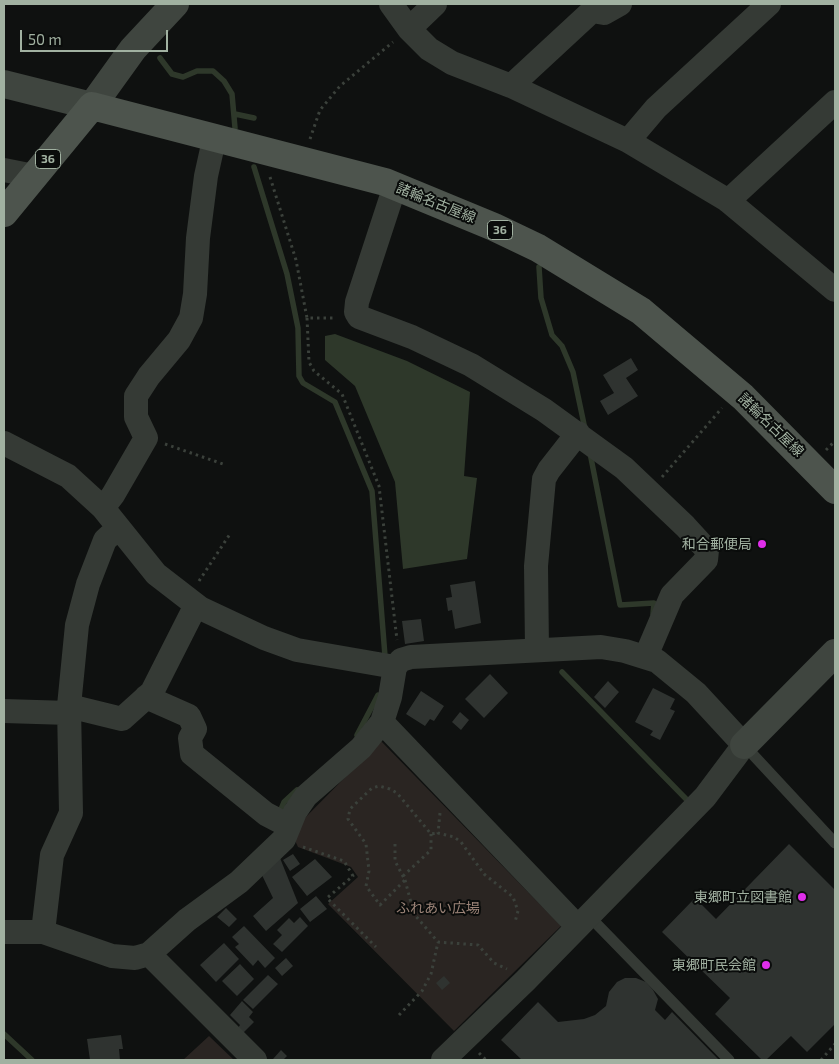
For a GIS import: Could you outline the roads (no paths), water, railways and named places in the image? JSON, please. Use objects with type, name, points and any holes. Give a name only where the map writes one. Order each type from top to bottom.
[{"type":"main road","name":"諸輪名古屋線","points":[[92,106],[214,140],[301,160],[395,186],[494,227],[538,248],[641,312],[743,397],[835,490]]},
{"type":"main road","name":"36","points":[[4,213],[92,106]]},
{"type":"street","points":[[4,84],[92,106],[133,49],[175,4]]},
{"type":"street","points":[[391,4],[409,29],[429,49],[628,141],[728,201],[833,283]]},
{"type":"street","points":[[409,29],[435,4]]},
{"type":"street","points":[[511,86],[594,8],[604,13],[613,10],[620,4]]},
{"type":"street","points":[[628,141],[656,108],[769,4]]},
{"type":"street","points":[[728,201],[835,102]]},
{"type":"street","points":[[103,508],[113,495],[146,438],[136,417],[136,396],[149,376],[179,340],[191,318],[196,294],[198,238],[206,176],[214,140]]},
{"type":"street","points":[[4,170],[34,176]]},
{"type":"street","points":[[395,186],[357,302],[356,312],[359,316],[412,336],[471,365],[508,386],[624,468],[685,526],[707,550],[706,560],[676,589],[646,656]]},
{"type":"street","points":[[537,649],[536,566],[544,479],[578,434]]},
{"type":"street","points":[[4,443],[68,476],[103,508],[156,574],[192,602],[264,638],[297,650],[398,664],[411,657],[601,646],[646,656],[657,661],[696,693],[744,745]]},
{"type":"street","points":[[43,932],[52,855],[72,813],[69,710],[77,625],[88,584],[106,540],[118,528]]},
{"type":"street","points":[[4,711],[69,710],[122,719],[152,692],[192,602]]},
{"type":"street","points":[[442,1060],[525,981],[582,920],[705,797],[744,745],[835,653]]},
{"type":"street","points":[[4,932],[43,932],[112,956],[135,958],[149,954],[187,920],[239,882],[287,833],[306,796],[361,748],[382,722],[398,664]]},
{"type":"street","points":[[146,697],[189,716],[195,729],[190,738],[192,754],[287,833]]},
{"type":"street","points":[[382,722],[448,792],[582,920]]},
{"type":"street","points":[[149,954],[255,1060]]},
{"type":"lane","points":[[744,745],[835,843]]},
{"type":"lane","points":[[582,920],[730,1060]]},
{"type":"waterway","points":[[160,58],[172,74],[183,77],[197,71],[213,71],[224,81],[232,94],[235,128]]},
{"type":"waterway","points":[[235,114],[254,118]]},
{"type":"waterway","points":[[254,167],[287,274],[298,328],[299,376],[303,383],[335,402],[372,491],[385,656]]},
{"type":"waterway","points":[[539,267],[541,298],[552,335],[562,346],[573,372],[585,429]]},
{"type":"waterway","points":[[590,453],[620,605],[654,603],[653,614]]},
{"type":"waterway","points":[[562,672],[689,802]]},
{"type":"waterway","points":[[357,735],[378,695]]},
{"type":"waterway","points":[[279,814],[284,802],[297,790]]},
{"type":"waterway","points":[[4,1034],[32,1060]]},
{"type":"place","name":"和合郵便局","points":[[762,544]]},
{"type":"place","name":"東郷町立図書館","points":[[802,897]]},
{"type":"place","name":"東郷町民会館","points":[[766,965]]},
{"type":"park label","name":"ふれあい広場","points":[[438,908]]}]
